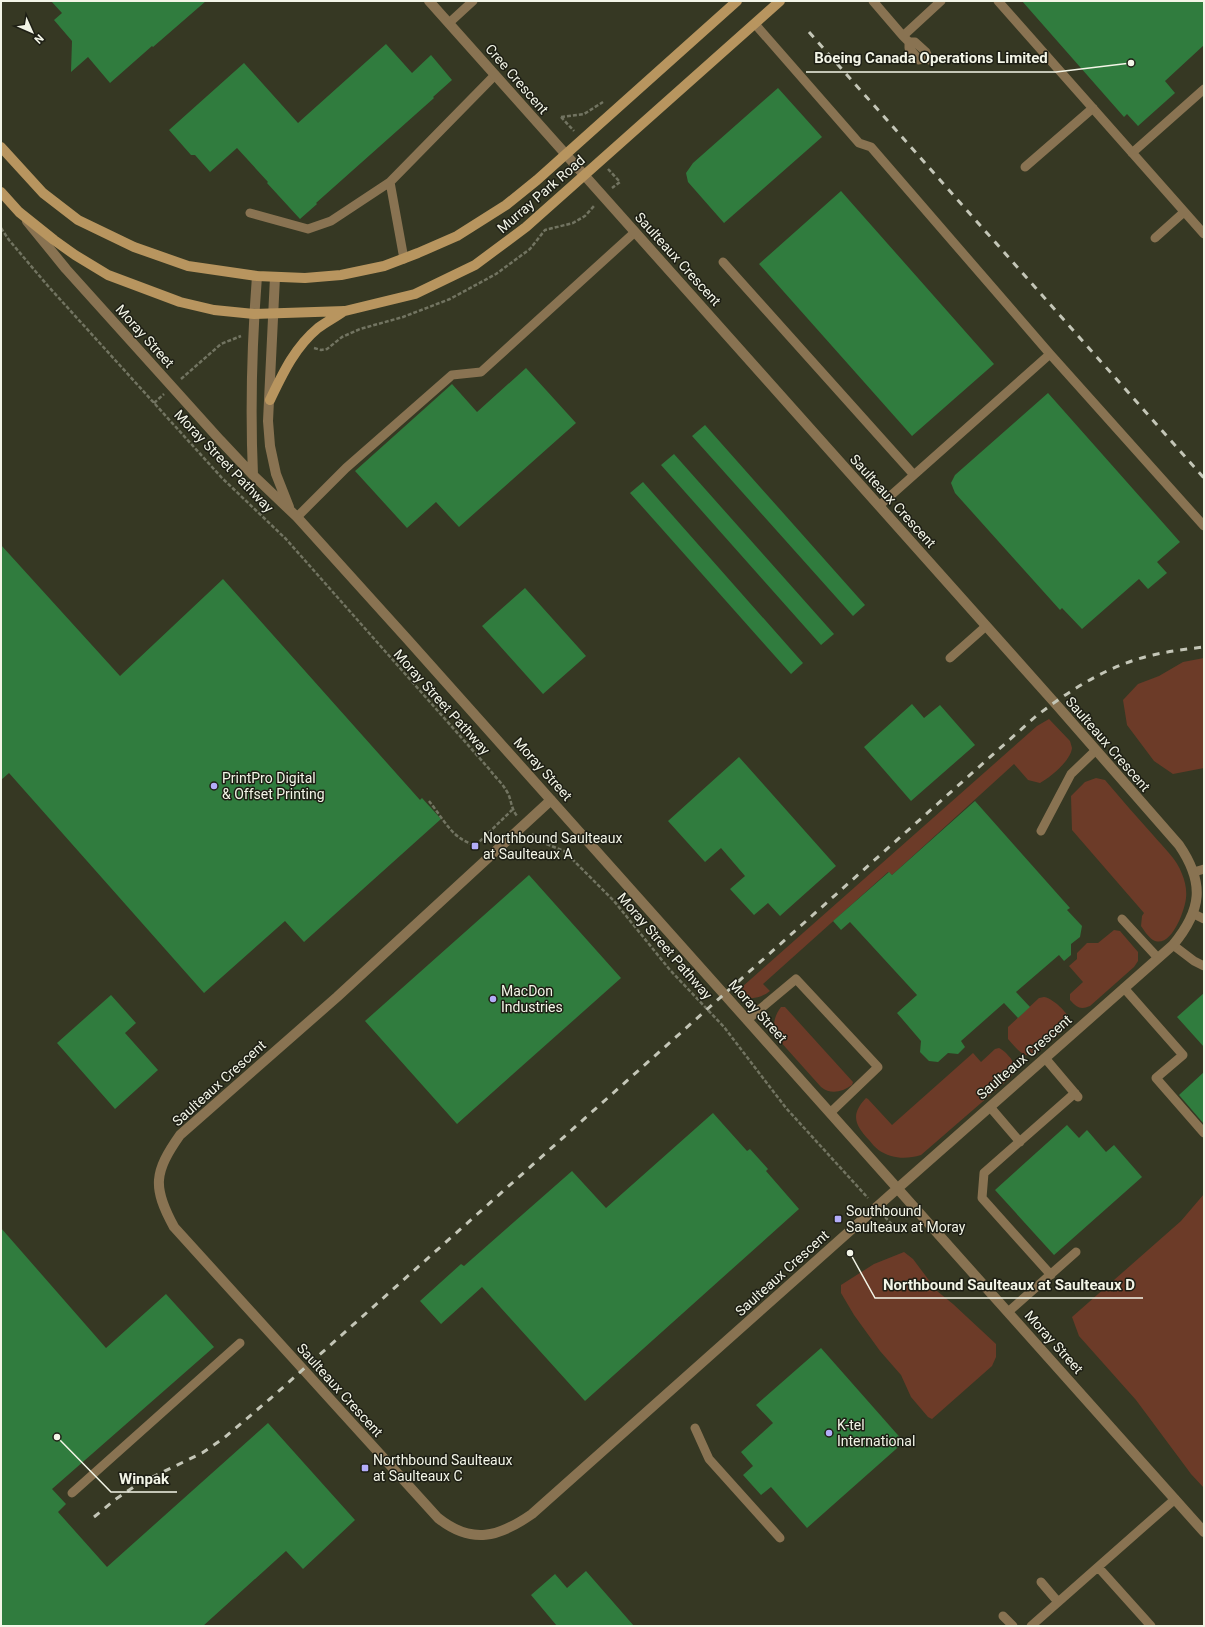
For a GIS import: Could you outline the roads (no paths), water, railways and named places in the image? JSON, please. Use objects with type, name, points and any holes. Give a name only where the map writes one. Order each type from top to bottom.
[{"type":"street","name":"Cree Crescent","points":[[429,1],[584,175]]},
{"type":"street","name":"Murray Park Road","points":[[275,277],[305,278],[341,274],[384,266],[457,236],[475,226],[506,205],[537,180],[737,1]]},
{"type":"street","name":"Murray Park Road","points":[[272,314],[345,310],[415,294],[474,265],[526,227],[780,1]]},
{"type":"street","points":[[1,147],[43,193],[78,220],[134,247],[188,266],[257,276],[275,277]]},
{"type":"street","name":"Saulteaux Crescent","points":[[551,800],[295,1035],[180,1135],[163,1162],[158,1176],[160,1194],[166,1212],[174,1227],[438,1518],[448,1526],[463,1532],[482,1536],[500,1533],[518,1524],[532,1514],[1173,945],[1186,930],[1194,914],[1199,870],[1179,845],[584,175]]},
{"type":"street","name":"Moray Street","points":[[1,192],[66,269],[253,475],[294,514],[551,800],[1204,1532]]},
{"type":"street","name":"Moray Street","points":[[19,212],[75,255],[108,275],[180,302],[214,310],[254,314],[272,314]]},
{"type":"street","points":[[253,475],[251,380],[257,276]]},
{"type":"street","name":"Moray Street","points":[[275,277],[268,421],[270,446],[276,474],[294,514]]},
{"type":"street","points":[[270,400],[284,371],[299,348],[318,328],[345,310]]},
{"type":"lane","points":[[448,23],[474,1]]},
{"type":"lane","points":[[873,1],[906,39],[915,42],[926,52],[928,59]]},
{"type":"lane","points":[[906,39],[941,1]]},
{"type":"lane","points":[[998,1],[1204,234]]},
{"type":"lane","points":[[755,24],[859,143],[871,147],[1050,354],[1204,526]]},
{"type":"lane","points":[[250,213],[308,229],[331,221],[390,182],[494,75]]},
{"type":"lane","points":[[1132,153],[1204,89]]},
{"type":"lane","points":[[1025,167],[1093,108]]},
{"type":"lane","points":[[390,182],[404,259]]},
{"type":"lane","points":[[1155,238],[1184,212]]},
{"type":"lane","points":[[294,514],[452,375],[481,372],[635,232]]},
{"type":"lane","points":[[723,262],[914,475]]},
{"type":"lane","points":[[879,506],[1050,354]]},
{"type":"lane","points":[[950,658],[985,627]]},
{"type":"lane","points":[[1041,831],[1072,774],[1095,751]]},
{"type":"lane","points":[[1194,914],[1204,919]]},
{"type":"lane","points":[[1122,919],[1158,958]]},
{"type":"lane","points":[[1173,945],[1194,961],[1204,966]]},
{"type":"lane","points":[[747,1020],[796,979],[878,1067],[830,1113]]},
{"type":"lane","points":[[1124,988],[1183,1055],[1156,1078],[1204,1133]]},
{"type":"lane","points":[[1045,1058],[1077,1095],[984,1174],[982,1198],[1051,1275]]},
{"type":"lane","points":[[990,1107],[1020,1142]]},
{"type":"lane","points":[[1008,1312],[1076,1252]]},
{"type":"lane","points":[[72,1493],[240,1343]]},
{"type":"lane","points":[[695,1428],[709,1459],[780,1538]]},
{"type":"lane","points":[[1031,1626],[1175,1499]]},
{"type":"lane","points":[[1098,1567],[1151,1626]]},
{"type":"lane","points":[[1041,1582],[1058,1602]]},
{"type":"lane","points":[[1003,1616],[1013,1626]]},
{"type":"railway","points":[[809,32],[1204,478]]},
{"type":"railway","points":[[94,1517],[116,1499],[138,1484],[202,1453],[224,1438],[271,1398],[1035,717],[1076,688],[1120,665],[1136,659],[1159,654],[1204,647]]},
{"type":"place","name":"Boeing Canada Operations Limited","points":[[1131,63]]},
{"type":"place","name":"PrintPro Digital & Offset Printing","points":[[214,786]]},
{"type":"place","name":"Northbound Saulteaux at Saulteaux A","points":[[475,846]]},
{"type":"place","name":"MacDon Industries","points":[[493,999]]},
{"type":"place","name":"Southbound Saulteaux at Moray","points":[[838,1219]]},
{"type":"place","name":"Northbound Saulteaux at Saulteaux D","points":[[850,1253]]},
{"type":"place","name":"K-tel International","points":[[829,1433]]},
{"type":"place","name":"Winpak","points":[[57,1437]]},
{"type":"place","name":"Northbound Saulteaux at Saulteaux C","points":[[365,1468]]}]
